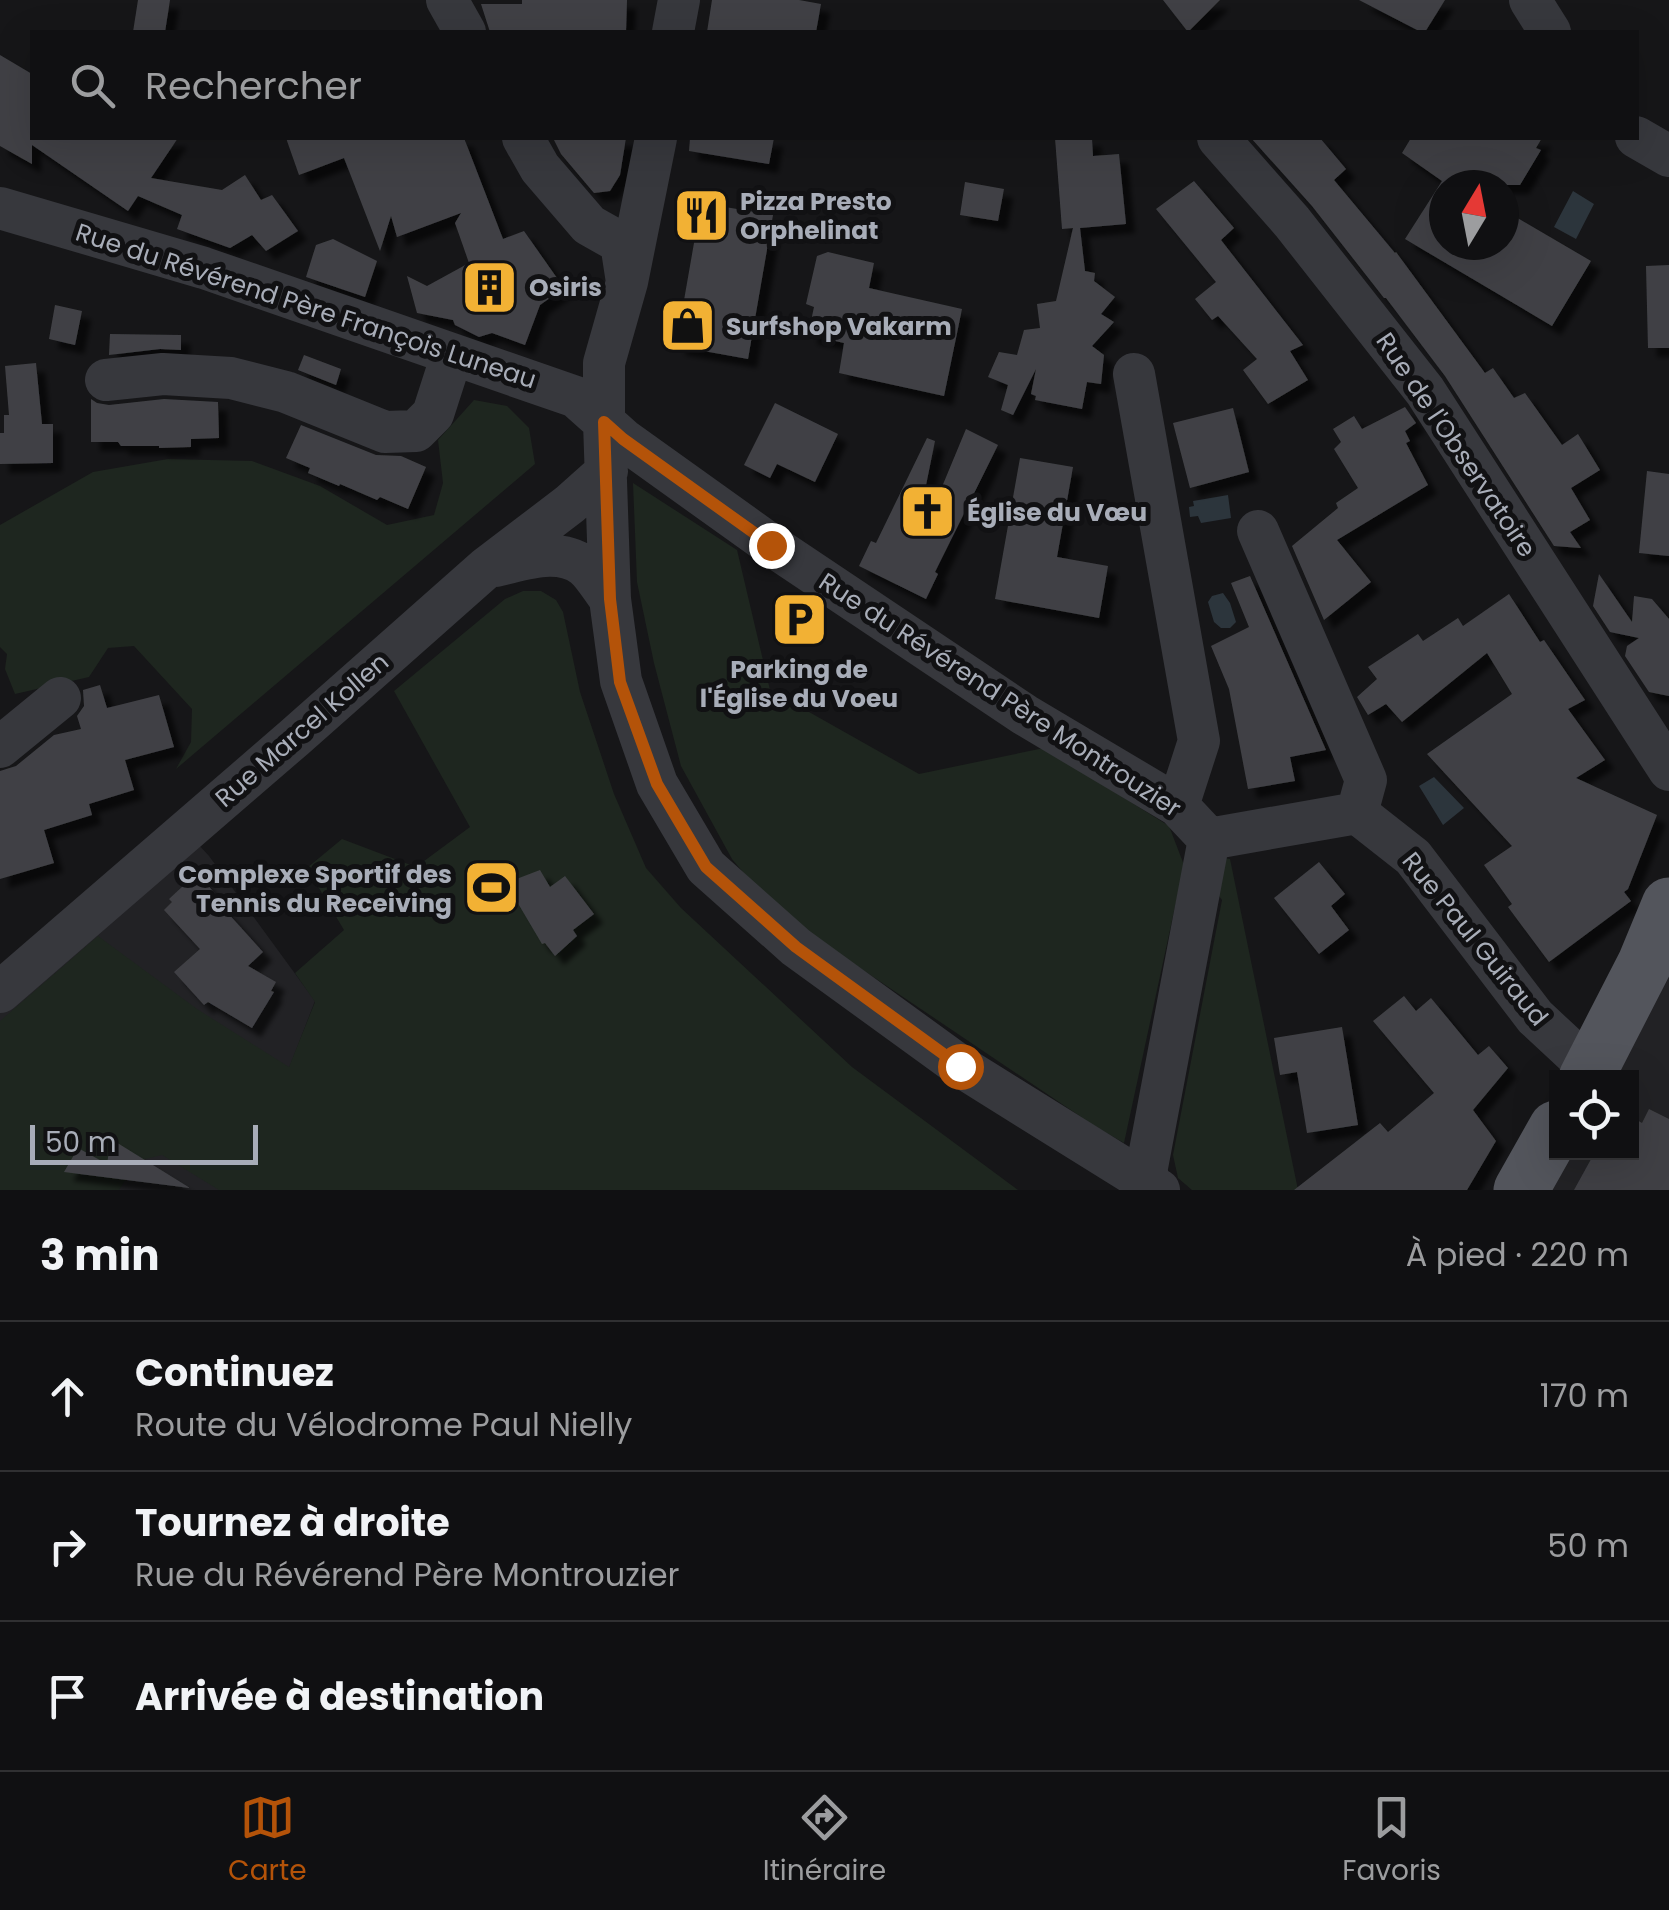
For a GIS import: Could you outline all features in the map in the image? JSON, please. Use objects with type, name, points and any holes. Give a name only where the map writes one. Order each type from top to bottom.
[{"type":"main road","points":[[1590,1070],[1669,905]]},
{"type":"main road","points":[[1520,1190],[1549,1140]]},
{"type":"street","points":[[447,0],[463,30]]},
{"type":"street","points":[[674,30],[679,0]]},
{"type":"street","points":[[1530,0],[1549,30]]},
{"type":"street","points":[[1639,139],[1669,156]]},
{"type":"street","points":[[524,140],[540,168],[590,225],[620,242],[628,282]]},
{"type":"street","points":[[656,140],[628,282],[604,363],[604,422],[610,599],[620,682],[657,784],[706,867],[796,947],[960,1066],[1153,1186]]},
{"type":"street","name":"Rue de l'Observatoire","points":[[1220,140],[1303,236],[1425,391],[1669,770]]},
{"type":"street","name":"Rue du Révérend Père François Luneau","points":[[0,208],[204,268],[576,397],[604,422]]},
{"type":"street","points":[[106,380],[163,374],[231,378],[286,392],[385,432],[416,431],[433,414],[452,355]]},
{"type":"street","points":[[1134,374],[1198,742],[1178,806]]},
{"type":"street","name":"Rue du Révérend Père Montrouzier","points":[[604,422],[771,545],[940,661],[1178,806],[1208,839]]},
{"type":"street","name":"Rue Marcel Kollen","points":[[0,992],[486,568],[607,471]]},
{"type":"street","points":[[1153,1186],[1148,1167],[1208,839],[1357,813],[1366,780],[1258,531]]},
{"type":"street","points":[[486,568],[539,555],[553,556],[584,566],[610,599]]},
{"type":"street","points":[[0,747],[60,698]]},
{"type":"street","name":"Rue Paul Guiraud","points":[[1357,813],[1412,857],[1535,1017],[1586,1070]]},
{"type":"shaded area","points":[[1573,191],[1594,204],[1576,239],[1554,227]]},
{"type":"shaded area","points":[[474,400],[507,406],[529,428],[535,464],[176,769],[191,742],[192,709],[134,646],[108,648],[89,677],[15,694],[5,669],[7,654],[0,647],[0,525],[93,472],[168,459],[252,461],[320,486],[387,525],[434,515],[443,483],[438,440]]},
{"type":"shaded area","points":[[633,483],[737,550],[770,690],[919,774],[1044,748],[1169,826],[1184,865],[1124,1143],[817,939],[769,903],[732,859],[681,766],[637,582]]},
{"type":"shaded area","points":[[1228,495],[1231,518],[1201,523],[1198,516],[1190,517],[1193,501]]},
{"type":"shaded area","name":"Complexe Sportif des Tennis du Receiving","points":[[523,591],[541,591],[556,600],[563,612],[580,692],[614,794],[646,868],[681,908],[852,1067],[1018,1190],[219,1190],[162,1155],[137,1161],[119,1190],[0,1190],[0,1021],[98,936],[197,1009],[289,1067],[315,1002],[295,973],[344,930],[307,868],[342,839],[416,867],[470,827],[394,691],[505,599]]},
{"type":"shaded area","points":[[1223,593],[1236,622],[1230,628],[1221,628],[1214,622],[1208,602],[1212,596]]},
{"type":"shaded area","points":[[1434,777],[1464,808],[1443,825],[1419,786]]},
{"type":"shaded area","points":[[186,831],[209,856],[315,1001],[242,1190],[0,1190],[0,992]]},
{"type":"shaded area","points":[[1223,858],[1230,859],[1298,1190],[1192,1190],[1178,1178],[1173,1155],[1222,900],[1213,888]]},
{"type":"shaded area","points":[[1669,905],[1669,1190],[1521,1190],[1549,1160],[1639,1160],[1639,1070],[1589,1070]]},
{"type":"building","points":[[138,0],[170,0],[165,30],[133,30]]},
{"type":"building","points":[[522,0],[627,0],[626,30],[489,30],[481,4],[522,4]]},
{"type":"building","points":[[712,0],[799,0],[821,4],[816,30],[707,30]]},
{"type":"building","points":[[1163,0],[1220,0],[1190,30]]},
{"type":"building","points":[[1359,0],[1445,0],[1426,30],[1417,30]]},
{"type":"building","points":[[0,55],[30,73],[30,140],[177,140],[151,178],[222,190],[245,175],[261,200],[272,195],[298,231],[266,251],[252,235],[230,248],[177,229],[182,215],[138,196],[128,211],[32,145],[32,164],[0,146]]},
{"type":"building","points":[[287,140],[465,140],[503,239],[524,231],[564,288],[540,305],[525,345],[492,333],[479,337],[455,325],[453,320],[417,313],[407,276],[427,286],[469,263],[455,223],[461,213],[397,237],[391,216],[380,251],[344,158],[299,175]]},
{"type":"building","points":[[554,140],[626,140],[620,175],[610,191],[594,193]]},
{"type":"building","points":[[690,140],[774,140],[769,164],[689,151]]},
{"type":"building","points":[[1055,140],[1092,140],[1093,156],[1119,154],[1126,224],[1080,228],[1085,271],[1095,273],[1094,281],[1115,297],[1101,314],[1114,322],[1092,346],[1104,355],[1101,384],[1087,382],[1082,409],[1035,400],[1036,396],[1031,394],[1036,369],[1013,415],[1001,410],[1008,385],[988,377],[999,352],[1017,355],[1024,330],[1040,328],[1037,304],[1056,301],[1073,228],[1062,229]]},
{"type":"building","points":[[1253,140],[1322,140],[1346,169],[1334,180],[1396,252],[1485,373],[1493,368],[1514,398],[1525,393],[1562,445],[1578,434],[1600,470],[1571,488],[1590,520],[1570,532],[1581,548],[1554,546],[1445,376],[1312,206]]},
{"type":"building","points":[[1410,140],[1541,140],[1536,148],[1541,150],[1520,185],[1519,170],[1429,172],[1402,153]]},
{"type":"building","points":[[1194,181],[1234,228],[1221,240],[1303,345],[1290,351],[1308,380],[1268,404],[1243,370],[1257,359],[1218,316],[1212,320],[1195,299],[1216,282],[1156,209]]},
{"type":"building","points":[[965,182],[1004,189],[998,221],[960,215]]},
{"type":"building","points":[[1429,201],[1429,253],[1405,239]]},
{"type":"building","points":[[701,203],[773,215],[748,359],[676,346]]},
{"type":"building","points":[[1519,219],[1591,261],[1552,326],[1440,260],[1519,260]]},
{"type":"building","points":[[333,239],[377,261],[365,297],[306,277],[316,245]]},
{"type":"building","points":[[828,252],[874,263],[869,288],[962,309],[944,396],[839,373],[844,343],[808,335],[814,307],[806,304],[817,256]]},
{"type":"building","points":[[1669,265],[1669,348],[1648,348],[1646,266]]},
{"type":"building","points":[[55,305],[82,311],[75,345],[49,339]]},
{"type":"building","points":[[110,334],[181,335],[181,350],[109,355]]},
{"type":"building","points":[[304,355],[341,369],[336,385],[298,370]]},
{"type":"building","points":[[36,363],[42,424],[53,424],[53,463],[0,464],[0,433],[4,433],[4,415],[9,415],[5,366]]},
{"type":"building","points":[[91,399],[109,405],[164,399],[218,402],[219,438],[191,439],[191,447],[159,448],[91,442]]},
{"type":"building","points":[[775,403],[838,434],[815,482],[777,464],[770,478],[744,465]]},
{"type":"building","points":[[1405,407],[1416,423],[1405,431],[1410,441],[1406,443],[1428,485],[1337,540],[1371,582],[1324,620],[1292,546],[1338,508],[1336,503],[1358,488],[1334,449],[1341,442],[1333,429],[1354,416],[1362,429]]},
{"type":"building","points":[[1233,408],[1249,472],[1190,488],[1173,423]]},
{"type":"building","points":[[301,425],[376,455],[401,456],[426,467],[408,509],[339,486],[286,458]]},
{"type":"building","name":"Église du Vœu","points":[[966,429],[998,445],[935,572],[938,574],[926,599],[859,566],[871,541],[876,543],[927,438],[935,441],[925,490],[939,494]]},
{"type":"building","points":[[1020,458],[1073,467],[1057,557],[1108,566],[1099,618],[995,599]]},
{"type":"building","points":[[1647,471],[1669,474],[1669,556],[1639,553]]},
{"type":"building","points":[[1599,574],[1632,622],[1634,596],[1652,599],[1669,619],[1669,696],[1649,692],[1625,656],[1627,646],[1639,638],[1610,632],[1593,606]]},
{"type":"building","points":[[1250,576],[1326,750],[1290,757],[1295,781],[1248,789],[1229,689],[1211,646],[1249,627],[1231,583]]},
{"type":"building","points":[[1509,594],[1585,700],[1568,709],[1605,760],[1576,778],[1657,815],[1624,892],[1631,901],[1549,962],[1508,907],[1512,904],[1484,865],[1512,846],[1427,754],[1512,694],[1487,653],[1402,722],[1386,704],[1368,715],[1357,697],[1377,679],[1368,667],[1418,634],[1423,641],[1458,618],[1463,626]]},
{"type":"building","points":[[100,685],[107,708],[159,695],[174,747],[125,760],[134,790],[89,804],[92,815],[44,830],[54,863],[0,879],[0,771],[16,766],[54,735],[81,729],[77,716],[84,706],[83,690]]},
{"type":"building","points":[[1319,862],[1345,894],[1331,906],[1349,930],[1319,954],[1274,898]]},
{"type":"building","points":[[540,870],[550,887],[565,876],[594,914],[573,930],[577,936],[555,956],[542,944],[506,883]]},
{"type":"building","points":[[197,873],[263,952],[248,966],[276,982],[252,1028],[208,1002],[204,1005],[174,972],[200,949],[164,910],[172,902],[169,899]]},
{"type":"building","points":[[1404,996],[1416,1011],[1431,998],[1478,1055],[1489,1046],[1508,1068],[1473,1110],[1496,1141],[1467,1190],[1294,1190],[1380,1123],[1388,1132],[1434,1093],[1373,1021]]},
{"type":"building","points":[[1342,1027],[1358,1125],[1307,1133],[1297,1072],[1280,1075],[1274,1038]]},
{"type":"building","points":[[1649,1109],[1669,1119],[1669,1190],[1574,1190],[1591,1160],[1639,1160],[1639,1121],[1642,1123]]},
{"type":"building","points":[[111,1139],[190,1188],[64,1172],[78,1148],[107,1164]]},
{"type":"place","name":"Pizza Presto Orphelinat","points":[[701,215]]},
{"type":"place","name":"Osiris","points":[[490,287]]},
{"type":"place","name":"Surfshop Vakarm","points":[[687,326]]},
{"type":"place","name":"Église du Vœu","points":[[928,512]]},
{"type":"place","name":"Parking de l'Église du Voeu","points":[[799,620]]},
{"type":"place","name":"Complexe Sportif des Tennis du Receiving","points":[[491,888]]},
{"type":"route","points":[[771,545],[604,422],[610,599],[620,682],[657,784],[706,867],[796,947],[960,1066]]}]
